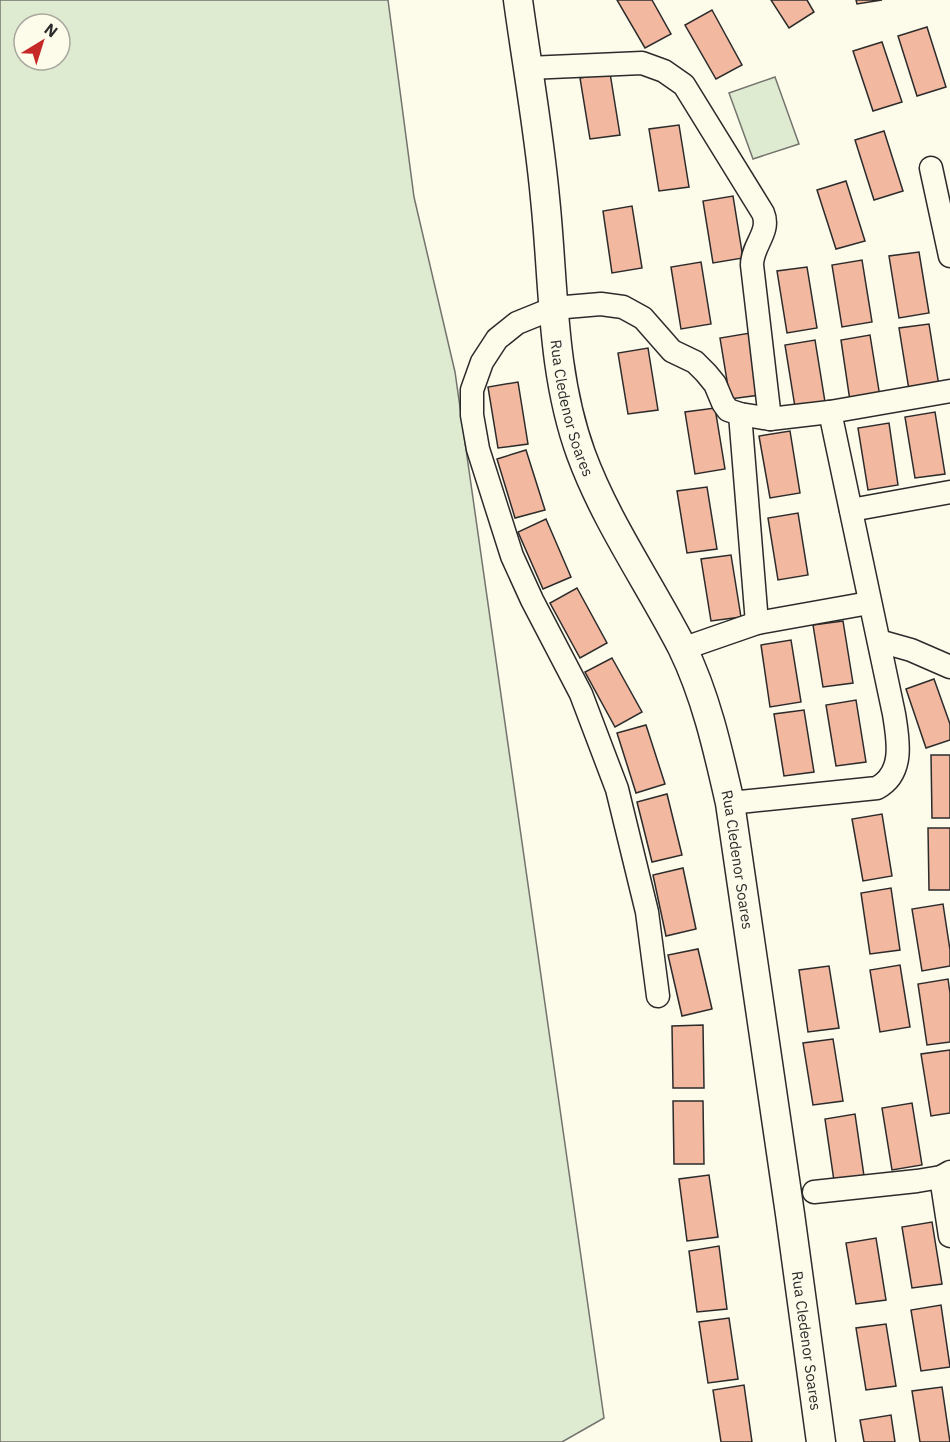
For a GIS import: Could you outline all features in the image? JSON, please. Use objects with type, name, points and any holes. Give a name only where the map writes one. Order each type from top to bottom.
[{"type":"street","name":"Rua Cledenor Soares","points":[[518,0],[545,197],[558,360],[568,408],[581,453],[601,500],[682,649],[698,684],[716,736],[730,803],[792,1225],[821,1442]]},
{"type":"street","points":[[528,68],[642,63],[664,71],[684,85],[767,221],[765,231],[754,249],[752,265],[770,418]]},
{"type":"street","points":[[931,168],[950,256]]},
{"type":"street","points":[[658,996],[646,912],[617,789],[581,694],[512,556],[478,449],[472,415],[472,390],[482,362],[497,339],[517,323],[554,308],[601,304],[623,307],[643,318],[672,351],[695,362],[715,384],[728,410],[740,414],[770,418],[830,412],[950,391]]},
{"type":"street","points":[[730,803],[877,788],[888,780],[898,757],[899,742],[830,412]]},
{"type":"street","points":[[740,414],[758,623]]},
{"type":"street","points":[[851,510],[950,492]]},
{"type":"street","points":[[682,649],[758,623],[869,603]]},
{"type":"street","points":[[879,641],[911,650],[950,668]]},
{"type":"street","points":[[814,1192],[946,1174],[950,1236]]},
{"type":"green space","points":[[0,0],[388,0],[414,197],[455,372],[604,1418],[562,1442],[0,1442]]},
{"type":"green space","points":[[775,77],[799,144],[753,159],[729,93]]},
{"type":"building","points":[[617,0],[652,0],[671,34],[645,48]]},
{"type":"building","points":[[771,0],[807,0],[814,12],[789,28]]},
{"type":"building","points":[[856,0],[882,0],[857,4]]},
{"type":"building","points":[[712,10],[742,65],[716,79],[685,25]]},
{"type":"building","points":[[927,27],[946,87],[917,96],[898,36]]},
{"type":"building","points":[[882,42],[902,102],[873,111],[853,51]]},
{"type":"building","points":[[610,73],[620,135],[590,139],[580,78]]},
{"type":"building","points":[[679,125],[689,187],[659,191],[649,129]]},
{"type":"building","points":[[884,131],[903,191],[874,200],[855,140]]},
{"type":"building","points":[[846,181],[865,241],[836,249],[817,190]]},
{"type":"building","points":[[733,196],[743,258],[713,263],[703,201]]},
{"type":"building","points":[[632,206],[642,268],[612,273],[603,211]]},
{"type":"building","points":[[919,252],[929,313],[899,318],[889,256]]},
{"type":"building","points":[[862,260],[872,322],[842,327],[832,265]]},
{"type":"building","points":[[701,262],[711,324],[681,329],[671,267]]},
{"type":"building","points":[[807,267],[817,328],[787,333],[777,271]]},
{"type":"building","points":[[929,324],[939,386],[909,390],[899,328]]},
{"type":"building","points":[[750,333],[760,395],[730,399],[720,338]]},
{"type":"building","points":[[870,335],[880,397],[850,401],[841,340]]},
{"type":"building","points":[[815,340],[825,402],[795,407],[785,345]]},
{"type":"building","points":[[648,348],[658,410],[628,414],[618,353]]},
{"type":"building","points":[[518,382],[528,444],[498,448],[488,387]]},
{"type":"building","points":[[715,408],[725,469],[695,474],[685,412]]},
{"type":"building","points":[[935,412],[945,474],[915,478],[905,417]]},
{"type":"building","points":[[889,423],[898,485],[868,490],[858,428]]},
{"type":"building","points":[[790,431],[800,493],[770,498],[759,436]]},
{"type":"building","points":[[526,450],[545,510],[515,518],[497,459]]},
{"type":"building","points":[[707,487],[717,549],[687,553],[677,491]]},
{"type":"building","points":[[798,513],[808,575],[778,580],[768,518]]},
{"type":"building","points":[[546,519],[571,577],[543,589],[518,532]]},
{"type":"building","points":[[731,555],[741,617],[711,621],[701,559]]},
{"type":"building","points":[[577,588],[607,643],[580,658],[550,603]]},
{"type":"building","points":[[843,621],[853,683],[823,687],[813,625]]},
{"type":"building","points":[[791,640],[801,702],[770,707],[761,645]]},
{"type":"building","points":[[612,658],[642,712],[615,727],[585,672]]},
{"type":"building","points":[[934,679],[950,724],[950,740],[926,748],[906,689]]},
{"type":"building","points":[[856,700],[866,762],[836,766],[826,705]]},
{"type":"building","points":[[804,710],[814,772],[784,776],[774,714]]},
{"type":"building","points":[[646,725],[665,784],[636,793],[617,733]]},
{"type":"building","points":[[931,755],[950,755],[950,818],[932,818]]},
{"type":"building","points":[[667,794],[682,855],[652,862],[637,802]]},
{"type":"building","points":[[882,814],[892,876],[863,881],[852,819]]},
{"type":"building","points":[[928,828],[950,828],[950,890],[929,890]]},
{"type":"building","points":[[683,868],[696,929],[666,936],[653,875]]},
{"type":"building","points":[[891,888],[900,950],[870,954],[861,893]]},
{"type":"building","points":[[943,904],[950,966],[922,971],[912,909]]},
{"type":"building","points":[[698,949],[712,1009],[682,1016],[668,955]]},
{"type":"building","points":[[900,965],[910,1027],[880,1032],[870,970]]},
{"type":"building","points":[[829,966],[839,1028],[808,1032],[799,970]]},
{"type":"building","points":[[948,979],[950,1042],[927,1045],[918,984]]},
{"type":"building","points":[[703,1025],[704,1088],[673,1088],[672,1026]]},
{"type":"building","points":[[833,1039],[843,1101],[813,1105],[803,1043]]},
{"type":"building","points":[[950,1050],[950,1113],[931,1116],[921,1054]]},
{"type":"building","points":[[673,1101],[703,1101],[704,1164],[674,1164]]},
{"type":"building","points":[[912,1103],[922,1165],[892,1170],[882,1108]]},
{"type":"building","points":[[855,1114],[864,1176],[834,1181],[825,1119]]},
{"type":"building","points":[[709,1175],[718,1237],[687,1241],[679,1179]]},
{"type":"building","points":[[932,1222],[942,1284],[912,1288],[902,1227]]},
{"type":"building","points":[[876,1238],[886,1300],[856,1304],[846,1243]]},
{"type":"building","points":[[719,1246],[727,1309],[697,1312],[689,1251]]},
{"type":"building","points":[[941,1305],[950,1367],[921,1371],[911,1310]]},
{"type":"building","points":[[729,1318],[738,1379],[708,1383],[699,1322]]},
{"type":"building","points":[[886,1324],[896,1386],[866,1390],[856,1328]]},
{"type":"building","points":[[744,1385],[752,1442],[721,1442],[713,1390]]},
{"type":"building","points":[[942,1387],[950,1442],[920,1442],[912,1391]]},
{"type":"building","points":[[891,1415],[895,1442],[864,1442],[860,1420]]}]
